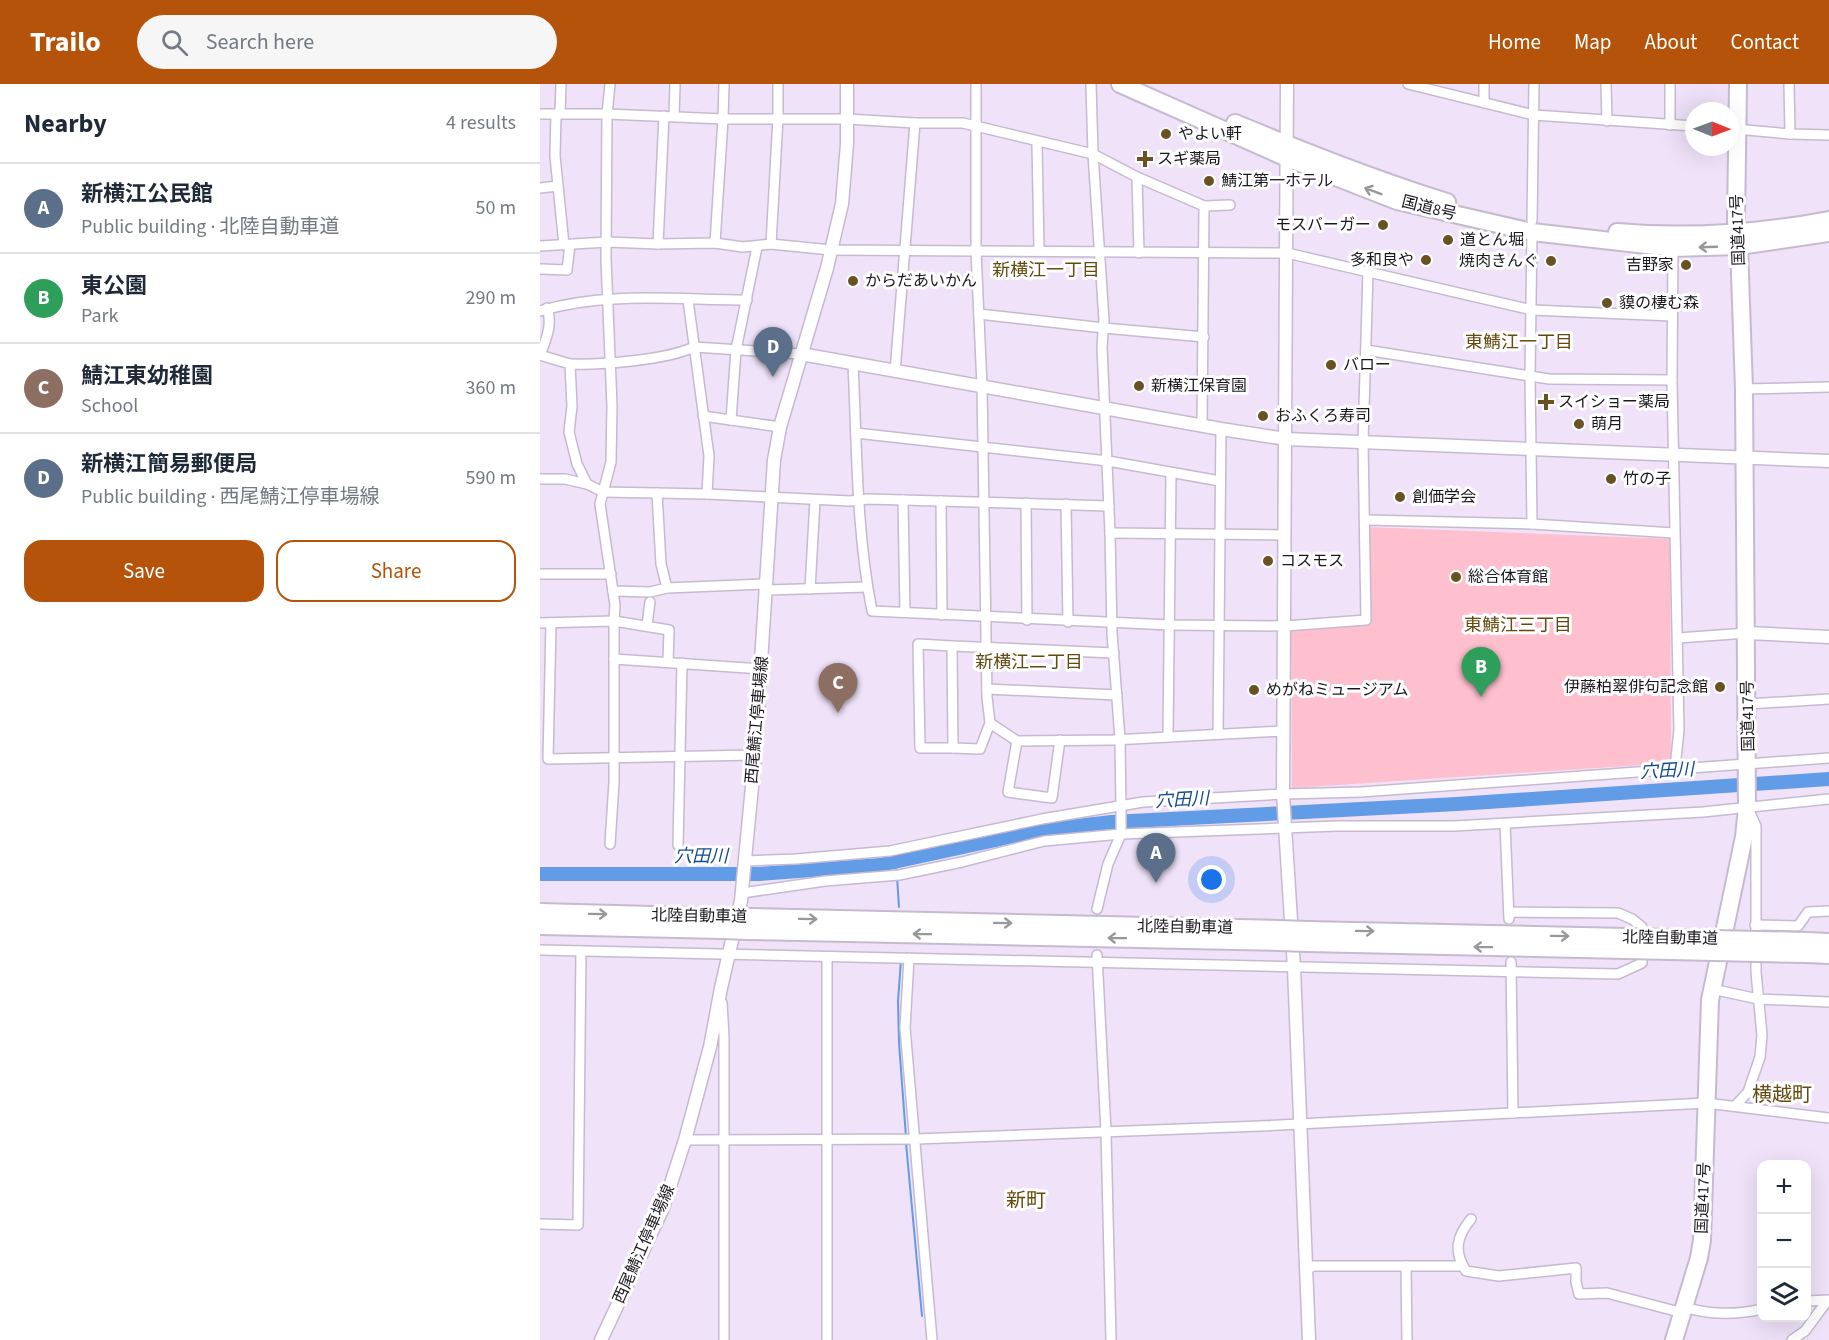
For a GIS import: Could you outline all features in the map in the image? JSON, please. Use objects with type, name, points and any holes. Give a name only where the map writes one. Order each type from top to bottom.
[{"type":"highway","name":"国道8号","points":[[1120,84],[1287,151]]},
{"type":"highway","name":"国道8号","points":[[1143,84],[1397,201],[1532,226],[1673,248],[1738,239],[1829,233]]},
{"type":"highway","name":"国道417号","points":[[1736,102],[1738,84]]},
{"type":"highway","name":"国道417号","points":[[1674,1340],[1699,1258],[1702,1240],[1710,1000],[1740,856],[1747,807],[1744,389],[1734,156]]},
{"type":"highway","name":"国道8号","points":[[1532,226],[1738,239],[1829,220]]},
{"type":"highway","name":"北陸自動車道","points":[[540,912],[748,924],[1806,948],[1828,952]]},
{"type":"highway","name":"北陸自動車道","points":[[540,926],[725,923]]},
{"type":"street","points":[[540,269],[567,270],[567,245],[555,156],[561,84]]},
{"type":"street","points":[[610,84],[607,114],[607,298],[612,363],[611,462],[600,504],[615,605],[614,782],[610,844]]},
{"type":"street","points":[[658,244],[669,116],[675,84]]},
{"type":"street","points":[[715,243],[723,84]]},
{"type":"street","points":[[771,244],[778,84]]},
{"type":"street","name":"西尾鯖江停車場線","points":[[601,1340],[663,1208],[685,1140],[710,1047],[729,955],[742,888],[755,755],[774,460],[780,428],[842,204],[847,144],[847,84]]},
{"type":"street","points":[[976,84],[976,251],[982,387],[982,447],[987,646],[987,689],[990,723],[980,749],[920,748],[918,644],[987,646],[1114,653]]},
{"type":"street","points":[[1091,84],[1104,328],[1102,347],[1114,653],[1120,739],[1121,808],[1121,832],[1108,864],[1096,909]]},
{"type":"street","points":[[1287,84],[1283,794],[1294,968],[1309,1340]]},
{"type":"street","points":[[1408,84],[1534,115],[1685,125]]},
{"type":"street","points":[[1484,84],[1484,103]]},
{"type":"street","points":[[1532,524],[1533,450],[1530,376],[1534,84]]},
{"type":"street","points":[[1606,84],[1607,121]]},
{"type":"street","points":[[1670,84],[1670,124]]},
{"type":"street","points":[[1789,84],[1790,134]]},
{"type":"street","points":[[540,114],[963,123],[1093,154],[1137,177],[1204,206],[1230,206]]},
{"type":"street","points":[[895,372],[915,123]]},
{"type":"street","points":[[1739,130],[1829,135]]},
{"type":"street","points":[[1037,142],[1039,251]]},
{"type":"street","points":[[1137,177],[1139,253]]},
{"type":"street","points":[[540,188],[558,186]]},
{"type":"street","points":[[1202,426],[1204,206]]},
{"type":"street","points":[[540,246],[607,242],[715,243],[743,247],[771,244],[831,250],[1287,254],[1532,310],[1672,316]]},
{"type":"street","points":[[731,420],[736,350],[757,247]]},
{"type":"street","points":[[1673,248],[1672,380],[1679,730],[1675,768]]},
{"type":"street","points":[[853,364],[859,500],[867,587],[872,611],[1113,624],[1219,626],[1285,626],[1366,620],[1363,442],[1368,271]]},
{"type":"street","points":[[747,300],[607,298],[568,302],[544,310],[550,316],[540,355],[570,364],[612,363],[683,352],[694,347],[801,354],[1286,439],[1829,461]]},
{"type":"street","points":[[688,300],[709,456],[707,494]]},
{"type":"street","points":[[979,314],[1204,337]]},
{"type":"street","points":[[1366,350],[1549,379],[1672,380]]},
{"type":"street","points":[[570,364],[573,406],[570,432],[577,464],[587,484]]},
{"type":"street","points":[[1744,389],[1829,387]]},
{"type":"street","points":[[704,416],[780,428]]},
{"type":"street","points":[[1218,734],[1221,429]]},
{"type":"street","points":[[856,433],[1108,461],[1220,481]]},
{"type":"street","points":[[1168,736],[1171,473]]},
{"type":"street","points":[[540,478],[565,479],[587,484],[603,492],[707,494],[815,500],[983,501],[1109,506]]},
{"type":"street","points":[[657,493],[661,564],[667,588]]},
{"type":"street","points":[[810,589],[815,500]]},
{"type":"street","points":[[903,500],[905,612]]},
{"type":"street","points":[[941,501],[942,615]]},
{"type":"street","points":[[1026,503],[1027,620]]},
{"type":"street","points":[[1066,504],[1068,622]]},
{"type":"street","points":[[1366,520],[1532,524],[1674,533]]},
{"type":"street","points":[[1110,533],[1284,535]]},
{"type":"street","points":[[540,574],[611,574]]},
{"type":"street","points":[[613,591],[650,592],[667,588],[867,587]]},
{"type":"street","points":[[647,625],[650,603]]},
{"type":"street","points":[[540,623],[614,621],[669,630],[668,662]]},
{"type":"street","points":[[551,623],[544,759],[755,755]]},
{"type":"street","points":[[1678,638],[1747,633],[1829,637]]},
{"type":"street","points":[[952,646],[953,748]]},
{"type":"street","points":[[614,659],[762,669]]},
{"type":"street","points":[[678,845],[682,663]]},
{"type":"street","points":[[987,689],[1117,695]]},
{"type":"street","points":[[1748,704],[1829,699]]},
{"type":"street","points":[[990,723],[1017,741],[1120,739],[1283,731]]},
{"type":"street","points":[[1017,741],[1005,792],[1052,798],[1060,740]]},
{"type":"street","points":[[745,862],[890,851],[1042,819],[1121,808],[1143,802],[1361,792],[1829,758]]},
{"type":"street","points":[[742,888],[899,875],[1044,841],[1121,832],[1505,824],[1703,812],[1829,799]]},
{"type":"street","points":[[1735,1106],[1748,1092],[1760,1057],[1762,1035],[1755,925],[1756,826],[1747,807]]},
{"type":"street","points":[[540,950],[827,957],[1097,959],[1294,968],[1618,974],[1642,963],[1642,927],[1632,919],[1618,913],[1509,916],[1505,824]]},
{"type":"street","points":[[1755,925],[1798,926],[1808,912],[1829,911]]},
{"type":"street","points":[[540,1224],[578,1225],[581,951]]},
{"type":"street","points":[[827,957],[827,1340]]},
{"type":"street","points":[[909,958],[905,1028],[933,1340]]},
{"type":"street","points":[[1097,959],[1106,1132],[1111,1340]]},
{"type":"street","points":[[1511,962],[1513,1113]]},
{"type":"street","points":[[721,988],[724,1037],[724,1340]]},
{"type":"street","points":[[1712,988],[1758,999],[1829,1002]]},
{"type":"street","points":[[685,1140],[916,1139],[1623,1109],[1706,1103],[1829,1118]]},
{"type":"street","points":[[1471,1219],[1459,1234],[1458,1260],[1466,1271],[1499,1275],[1576,1268],[1579,1294],[1607,1293],[1684,1310],[1727,1313],[1757,1309]]},
{"type":"street","points":[[1306,1269],[1314,1266],[1462,1266]]},
{"type":"street","points":[[1406,1266],[1407,1340]]},
{"type":"street","points":[[1811,1301],[1828,1301]]},
{"type":"street","points":[[1792,1340],[1805,1331],[1828,1301]]},
{"type":"shaded area","points":[[1368,527],[1670,539],[1671,763],[1292,788],[1291,630],[1367,623]]},
{"type":"waterway","name":"穴田川","points":[[540,874],[759,874],[880,865],[1042,830],[1112,822],[1457,804],[1829,779]]},
{"type":"waterway","points":[[895,862],[896,871]]},
{"type":"waterway","points":[[897,877],[899,907]]},
{"type":"waterway","points":[[901,960],[898,1001],[899,1043],[906,1137]]},
{"type":"waterway","points":[[906,1143],[922,1316]]},
{"type":"place","name":"やよい軒","points":[[1166,134]]},
{"type":"place","name":"スギ薬局","points":[[1145,159]]},
{"type":"place","name":"鯖江第一ホテル","points":[[1209,181]]},
{"type":"place","name":"モスバーガー","points":[[1383,225]]},
{"type":"place","name":"道とん堀","points":[[1448,240]]},
{"type":"place","name":"多和良や","points":[[1426,260]]},
{"type":"place","name":"焼肉きんぐ","points":[[1551,261]]},
{"type":"place","name":"吉野家","points":[[1686,265]]},
{"type":"place","name":"からだあいかん","points":[[853,281]]},
{"type":"place","name":"貘の棲む森","points":[[1607,303]]},
{"type":"place","name":"バロー","points":[[1331,365]]},
{"type":"place","name":"新横江簡易郵便局","points":[[773,377]]},
{"type":"place","name":"新横江保育園","points":[[1139,386]]},
{"type":"place","name":"スイショー薬局","points":[[1546,402]]},
{"type":"place","name":"おふくろ寿司","points":[[1263,416]]},
{"type":"place","name":"萌月","points":[[1579,424]]},
{"type":"place","name":"竹の子","points":[[1611,479]]},
{"type":"place","name":"創価学会","points":[[1400,497]]},
{"type":"place","name":"コスモス","points":[[1268,561]]},
{"type":"place","name":"総合体育館","points":[[1456,577]]},
{"type":"place","name":"伊藤柏翠俳句記念館","points":[[1720,687]]},
{"type":"place","name":"めがねミュージアム","points":[[1254,690]]},
{"type":"place","name":"東公園","points":[[1481,697]]},
{"type":"place","name":"鯖江東幼稚園","points":[[838,713]]},
{"type":"place","name":"新横江公民館","points":[[1156,883]]},
{"type":"district","name":"新横江一丁目","points":[[1046,270]]},
{"type":"district","name":"東鯖江一丁目","points":[[1519,342]]},
{"type":"district","name":"東鯖江三丁目","points":[[1518,625]]},
{"type":"district","name":"新横江二丁目","points":[[1029,662]]},
{"type":"district","name":"横越町","points":[[1782,1095]]},
{"type":"district","name":"新町","points":[[1026,1201]]}]
